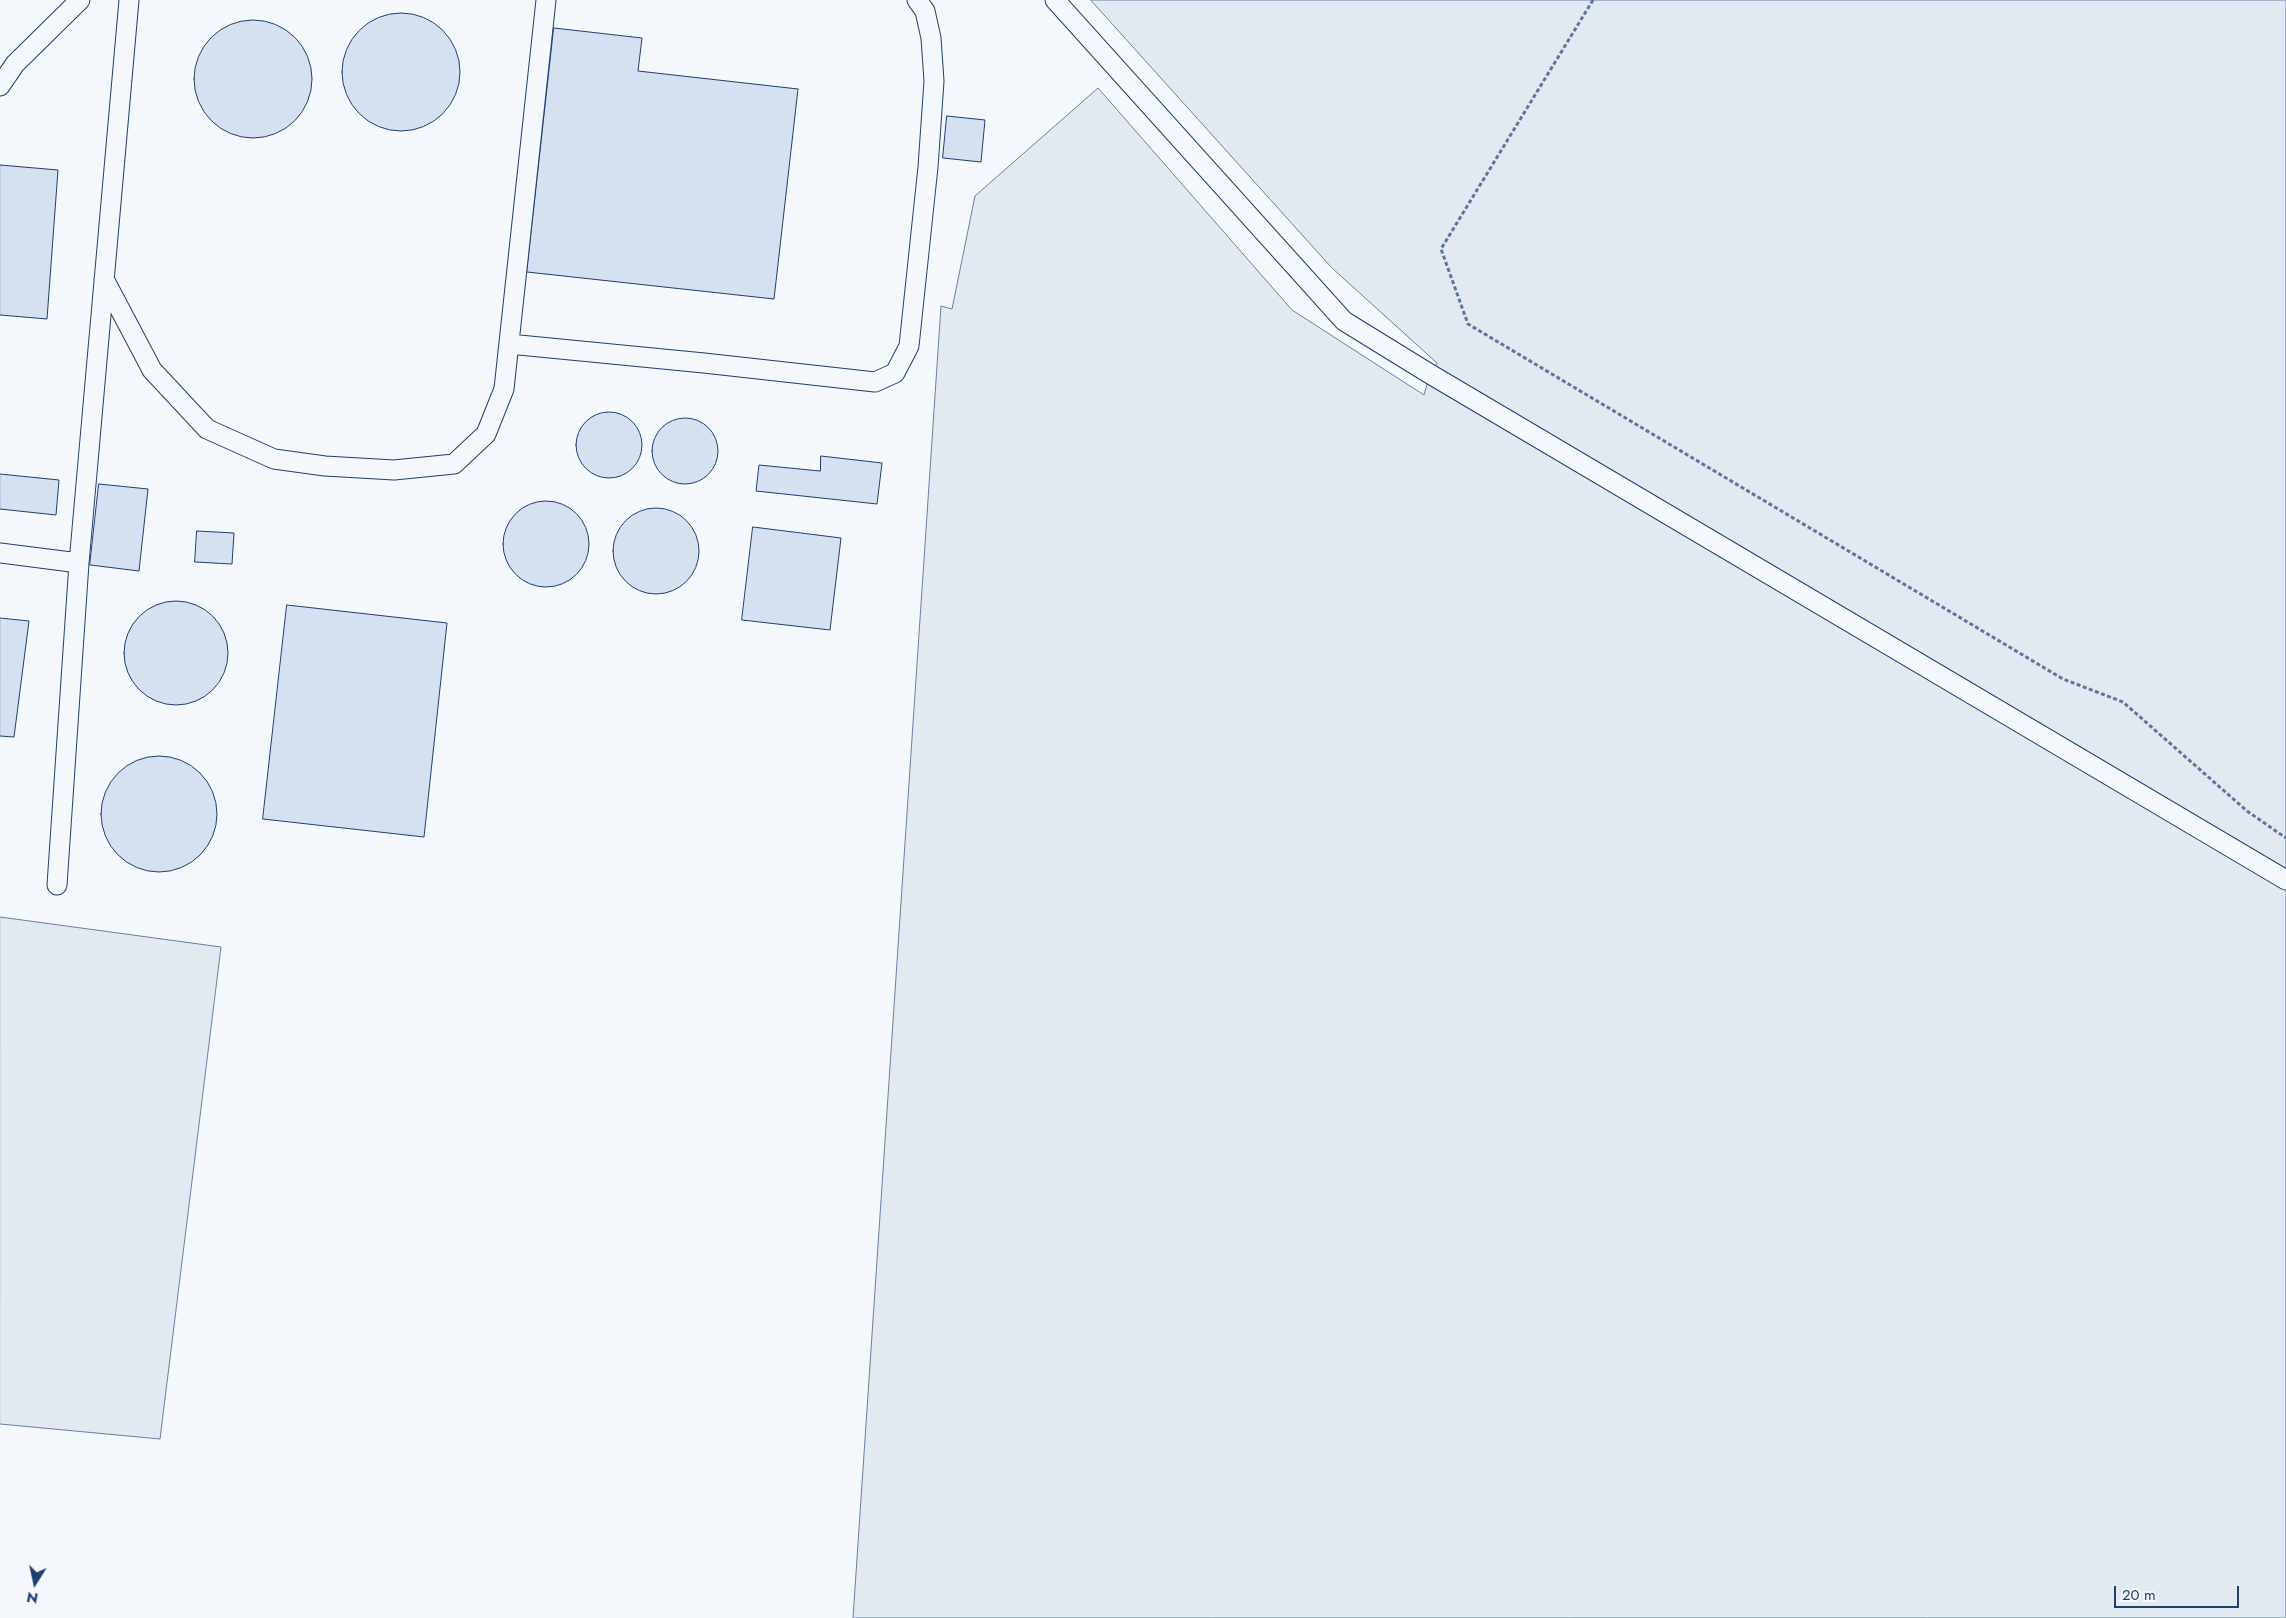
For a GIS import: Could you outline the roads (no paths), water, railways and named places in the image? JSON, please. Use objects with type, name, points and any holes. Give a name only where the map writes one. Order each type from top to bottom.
[{"type":"lane","points":[[0,86],[15,64],[80,0]]},
{"type":"lane","points":[[57,884],[79,563],[129,0]]},
{"type":"lane","points":[[104,279],[152,370],[207,429],[274,459],[325,466],[394,470],[454,464],[486,434],[504,389],[546,0]]},
{"type":"lane","points":[[509,344],[874,382],[895,373],[909,346],[928,167],[934,81],[931,38],[925,11],[917,0]]},
{"type":"lane","points":[[1054,0],[1344,321],[1438,379],[2286,880]]},
{"type":"lane","points":[[0,553],[79,563]]}]
